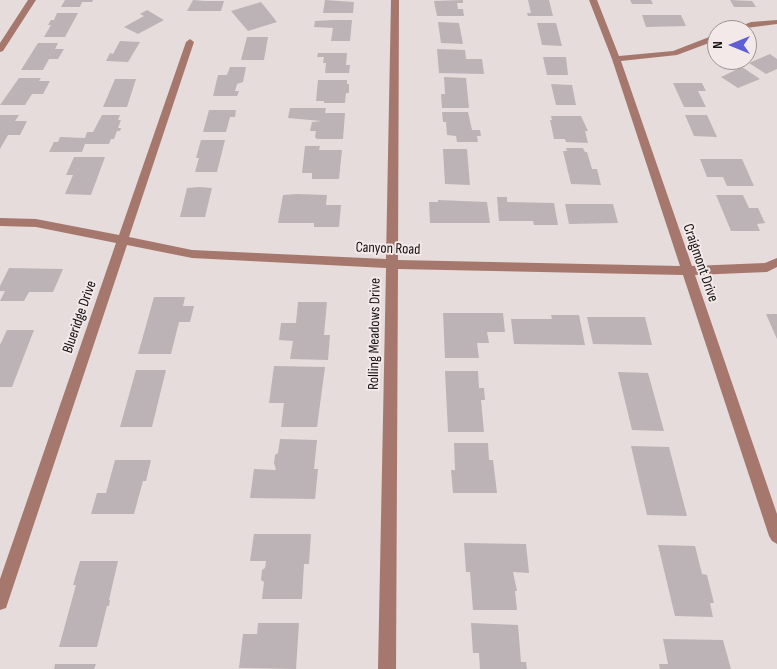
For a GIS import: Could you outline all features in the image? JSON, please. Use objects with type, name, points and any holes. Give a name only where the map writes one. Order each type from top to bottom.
[{"type":"street","points":[[0,49],[32,0]]},
{"type":"street","name":"Rolling Meadows Drive","points":[[387,669],[395,0]]},
{"type":"street","name":"Craigmont Drive","points":[[593,0],[616,59],[777,536]]},
{"type":"street","points":[[757,24],[777,22]]},
{"type":"street","points":[[616,59],[674,54],[707,41]]},
{"type":"street","name":"Blueridge Drive","points":[[0,602],[190,42]]},
{"type":"street","name":"Canyon Road","points":[[0,222],[36,223],[192,254],[393,264],[687,271],[767,267],[777,262]]},
{"type":"building","points":[[65,0],[93,0],[92,2],[82,2],[80,7],[61,7]]},
{"type":"building","points":[[193,0],[224,1],[221,11],[187,11]]},
{"type":"building","points":[[325,0],[354,2],[353,13],[323,13]]},
{"type":"building","points":[[463,0],[463,3],[457,3],[458,9],[463,9],[464,16],[437,16],[434,1]]},
{"type":"building","points":[[528,0],[549,0],[553,16],[528,16],[527,13],[531,13]]},
{"type":"building","points":[[630,0],[651,0],[653,4],[632,4]]},
{"type":"building","points":[[730,0],[752,1],[756,7],[734,7]]},
{"type":"building","points":[[261,2],[277,22],[248,31],[231,11]]},
{"type":"building","points":[[147,10],[164,20],[138,34],[124,27],[144,16],[140,14]]},
{"type":"building","points":[[57,13],[78,13],[65,37],[44,37],[51,25],[48,25],[51,20],[54,20]]},
{"type":"building","points":[[642,15],[681,15],[686,26],[646,27]]},
{"type":"building","points":[[352,20],[350,41],[331,41],[333,28],[314,27],[315,21]]},
{"type":"building","points":[[438,22],[459,23],[463,44],[441,43]]},
{"type":"building","points":[[537,23],[556,23],[562,46],[542,45]]},
{"type":"building","points":[[247,37],[268,37],[264,60],[241,60]]},
{"type":"building","points":[[120,41],[140,42],[128,62],[106,61],[110,53],[113,54]]},
{"type":"building","points":[[38,43],[58,43],[55,49],[64,49],[58,59],[49,59],[43,70],[21,70]]},
{"type":"building","points":[[437,49],[465,50],[466,59],[482,59],[484,74],[439,73]]},
{"type":"building","points":[[318,53],[347,53],[346,65],[350,65],[349,73],[325,73],[326,63],[323,63],[324,57],[317,57]]},
{"type":"building","points":[[770,54],[777,59],[777,69],[766,74],[757,68],[757,60]]},
{"type":"building","points":[[543,57],[566,57],[568,75],[547,75]]},
{"type":"building","points":[[230,67],[246,67],[243,82],[237,84],[235,91],[239,91],[237,96],[213,96],[218,75],[227,75]]},
{"type":"building","points":[[736,70],[746,70],[760,79],[738,88],[721,77]]},
{"type":"building","points":[[444,77],[466,78],[469,108],[442,108],[441,94],[445,94]]},
{"type":"building","points":[[19,78],[41,78],[39,81],[50,81],[43,94],[32,94],[25,105],[0,105]]},
{"type":"building","points":[[115,79],[136,79],[127,107],[103,107]]},
{"type":"building","points":[[318,80],[347,80],[349,93],[346,93],[345,103],[316,101]]},
{"type":"building","points":[[673,83],[702,83],[706,91],[698,91],[706,107],[684,107]]},
{"type":"building","points":[[551,84],[572,85],[576,105],[556,105]]},
{"type":"building","points":[[290,108],[326,108],[325,113],[345,113],[343,139],[317,139],[315,137],[316,131],[310,131],[312,122],[321,121],[288,118]]},
{"type":"building","points":[[209,110],[236,110],[235,117],[230,117],[226,132],[203,132]]},
{"type":"building","points":[[442,112],[468,112],[472,130],[480,130],[481,136],[477,136],[478,142],[457,142],[456,136],[447,135],[446,122],[443,122]]},
{"type":"building","points":[[0,115],[19,115],[15,121],[27,121],[20,135],[8,135],[0,149]]},
{"type":"building","points":[[102,115],[120,115],[118,120],[121,120],[118,128],[121,128],[120,131],[117,131],[114,139],[111,139],[109,144],[85,144],[82,152],[49,152],[54,142],[58,142],[60,137],[85,138],[87,132],[93,132]]},
{"type":"building","points":[[685,115],[707,115],[717,137],[694,136]]},
{"type":"building","points":[[551,116],[581,116],[588,131],[585,131],[588,143],[566,142],[565,139],[554,139],[550,120],[552,120]]},
{"type":"building","points":[[201,140],[225,140],[217,172],[195,172],[199,158],[196,158]]},
{"type":"building","points":[[305,146],[320,146],[319,150],[342,150],[339,179],[312,179],[312,173],[302,173]]},
{"type":"building","points":[[566,148],[583,148],[587,152],[592,169],[597,169],[601,185],[571,184],[563,151],[567,151]]},
{"type":"building","points":[[443,149],[467,149],[470,185],[445,184]]},
{"type":"building","points":[[74,157],[105,157],[91,195],[65,194],[73,175],[66,175]]},
{"type":"building","points":[[700,159],[742,159],[754,186],[727,186],[723,177],[707,177]]},
{"type":"building","points":[[187,188],[212,188],[205,217],[180,217]]},
{"type":"building","points":[[283,195],[327,195],[326,205],[341,205],[339,227],[314,227],[314,223],[278,223]]},
{"type":"building","points":[[716,195],[743,195],[749,208],[758,208],[765,223],[757,224],[760,231],[731,231]]},
{"type":"building","points":[[497,197],[507,197],[507,202],[554,203],[558,225],[534,225],[533,221],[499,221]]},
{"type":"building","points":[[438,200],[487,202],[490,223],[430,223],[429,202],[438,202]]},
{"type":"building","points":[[565,204],[613,204],[618,223],[569,224]]},
{"type":"building","points":[[9,268],[63,269],[53,292],[29,292],[24,301],[0,301],[5,291],[0,291],[0,286]]},
{"type":"building","points":[[154,297],[185,297],[183,306],[194,306],[190,322],[179,322],[171,354],[138,354]]},
{"type":"building","points":[[298,302],[327,302],[324,335],[330,335],[328,360],[290,359],[293,341],[279,340],[281,323],[296,323]]},
{"type":"building","points":[[443,313],[503,313],[505,332],[487,332],[489,343],[477,343],[479,358],[445,358]]},
{"type":"building","points":[[766,314],[777,314],[777,339]]},
{"type":"building","points":[[551,315],[579,315],[585,345],[514,344],[511,319],[552,319]]},
{"type":"building","points":[[587,317],[645,317],[652,345],[593,344]]},
{"type":"building","points":[[7,330],[34,330],[12,387],[0,387],[0,345]]},
{"type":"building","points":[[274,366],[325,367],[317,427],[281,427],[284,403],[269,403]]},
{"type":"building","points":[[136,370],[166,370],[152,427],[120,427]]},
{"type":"building","points":[[445,371],[478,371],[479,388],[484,388],[485,400],[481,400],[484,432],[448,432]]},
{"type":"building","points":[[618,372],[648,373],[664,431],[632,430]]},
{"type":"building","points":[[280,439],[317,440],[314,469],[318,469],[315,499],[250,498],[254,469],[276,470],[274,463],[275,455],[278,453]]},
{"type":"building","points":[[454,443],[488,443],[489,460],[493,460],[497,493],[453,493],[451,470],[455,470]]},
{"type":"building","points":[[631,446],[669,447],[687,516],[647,515]]},
{"type":"building","points":[[115,460],[151,460],[146,481],[143,481],[134,514],[91,514],[97,493],[106,493]]},
{"type":"building","points":[[254,534],[311,534],[309,564],[304,564],[302,599],[262,599],[264,582],[261,580],[262,570],[265,568],[266,561],[250,561]]},
{"type":"building","points":[[464,543],[526,544],[529,573],[513,572],[517,591],[515,591],[517,610],[473,610],[470,572],[466,572]]},
{"type":"building","points":[[658,545],[695,546],[702,574],[707,575],[714,603],[710,603],[713,617],[675,616]]},
{"type":"building","points":[[80,561],[118,561],[109,606],[107,606],[97,647],[59,647],[76,585],[73,585]]},
{"type":"building","points":[[258,623],[299,623],[296,669],[239,668],[243,634],[257,634]]},
{"type":"building","points":[[471,623],[518,625],[521,662],[526,662],[527,669],[480,669],[479,653],[473,653]]},
{"type":"building","points":[[663,639],[723,640],[731,669],[660,669],[659,664],[668,664]]},
{"type":"building","points":[[55,664],[96,664],[94,669],[54,669]]}]
